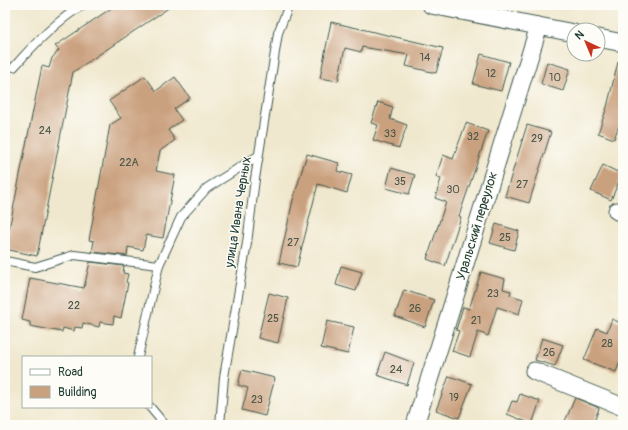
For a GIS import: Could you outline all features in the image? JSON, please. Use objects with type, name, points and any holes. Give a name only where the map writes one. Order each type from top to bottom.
[{"type":"street","points":[[431,5],[566,31]]},
{"type":"street","name":"Уральский переулок","points":[[415,425],[539,26]]},
{"type":"street","points":[[606,40],[623,44]]},
{"type":"street","points":[[534,371],[623,407]]},
{"type":"lane","points":[[14,67],[30,48],[70,13],[83,5]]},
{"type":"lane","name":"улица Ивана Черных","points":[[220,425],[224,377],[278,33],[289,5]]},
{"type":"lane","points":[[138,356],[159,265],[181,217],[207,188],[258,156]]},
{"type":"lane","points":[[5,261],[35,267],[74,255],[159,265]]},
{"type":"lane","points":[[151,408],[165,425]]},
{"type":"building","points":[[116,5],[173,5],[73,72],[37,256],[5,249],[42,66],[49,68],[52,58],[59,50],[55,46]]},
{"type":"building","points":[[331,22],[443,48],[436,73],[406,66],[409,55],[362,47],[361,52],[345,48],[338,81],[320,78]]},
{"type":"building","points":[[481,54],[509,62],[501,91],[473,84]]},
{"type":"building","points":[[547,62],[570,69],[563,91],[541,84]]},
{"type":"building","points":[[618,62],[623,62],[623,114],[614,139],[598,133],[607,107]]},
{"type":"building","points":[[145,76],[156,91],[175,77],[190,98],[174,109],[182,120],[168,130],[175,140],[160,151],[156,171],[175,175],[163,238],[146,235],[143,250],[128,247],[127,256],[92,252],[94,241],[89,240],[110,125],[121,118],[109,101]]},
{"type":"building","points":[[378,102],[393,107],[390,119],[407,125],[399,148],[373,140],[378,125],[371,123]]},
{"type":"building","points":[[466,123],[488,131],[459,216],[461,217],[445,266],[427,259],[446,202],[435,198],[441,179],[436,177],[443,155],[453,159]]},
{"type":"building","points":[[527,125],[551,132],[529,203],[505,196]]},
{"type":"building","points":[[307,154],[339,163],[337,171],[352,175],[347,193],[318,184],[297,267],[279,263],[293,200]]},
{"type":"building","points":[[603,165],[622,174],[611,200],[591,191]]},
{"type":"building","points":[[391,168],[415,175],[409,194],[386,188]]},
{"type":"building","points":[[496,224],[519,231],[514,250],[490,243]]},
{"type":"building","points":[[90,262],[124,266],[123,273],[128,274],[126,282],[128,283],[121,318],[114,316],[113,324],[100,322],[99,327],[83,323],[82,328],[75,327],[74,331],[63,328],[62,332],[30,326],[30,322],[22,320],[30,278],[84,288]]},
{"type":"building","points":[[341,266],[362,272],[356,291],[336,285]]},
{"type":"building","points":[[481,272],[505,279],[503,289],[511,291],[510,295],[523,299],[519,314],[497,307],[488,336],[478,332],[470,357],[452,351],[459,331],[456,330],[463,307],[469,309]]},
{"type":"building","points":[[404,290],[434,300],[425,327],[395,316]]},
{"type":"building","points":[[269,293],[288,298],[278,343],[258,338]]},
{"type":"building","points":[[612,319],[623,324],[623,354],[616,372],[584,360],[597,328],[607,332]]},
{"type":"building","points":[[327,321],[354,327],[348,354],[321,348]]},
{"type":"building","points":[[542,338],[563,345],[555,366],[535,360]]},
{"type":"building","points":[[385,352],[414,363],[407,385],[377,375]]},
{"type":"building","points":[[242,370],[275,378],[265,416],[242,410],[248,388],[238,385]]},
{"type":"building","points":[[449,376],[472,384],[459,418],[436,410]]},
{"type":"building","points":[[520,394],[540,401],[532,424],[507,414],[512,401],[517,402]]},
{"type":"building","points":[[575,398],[599,408],[593,425],[575,425],[565,421]]}]
